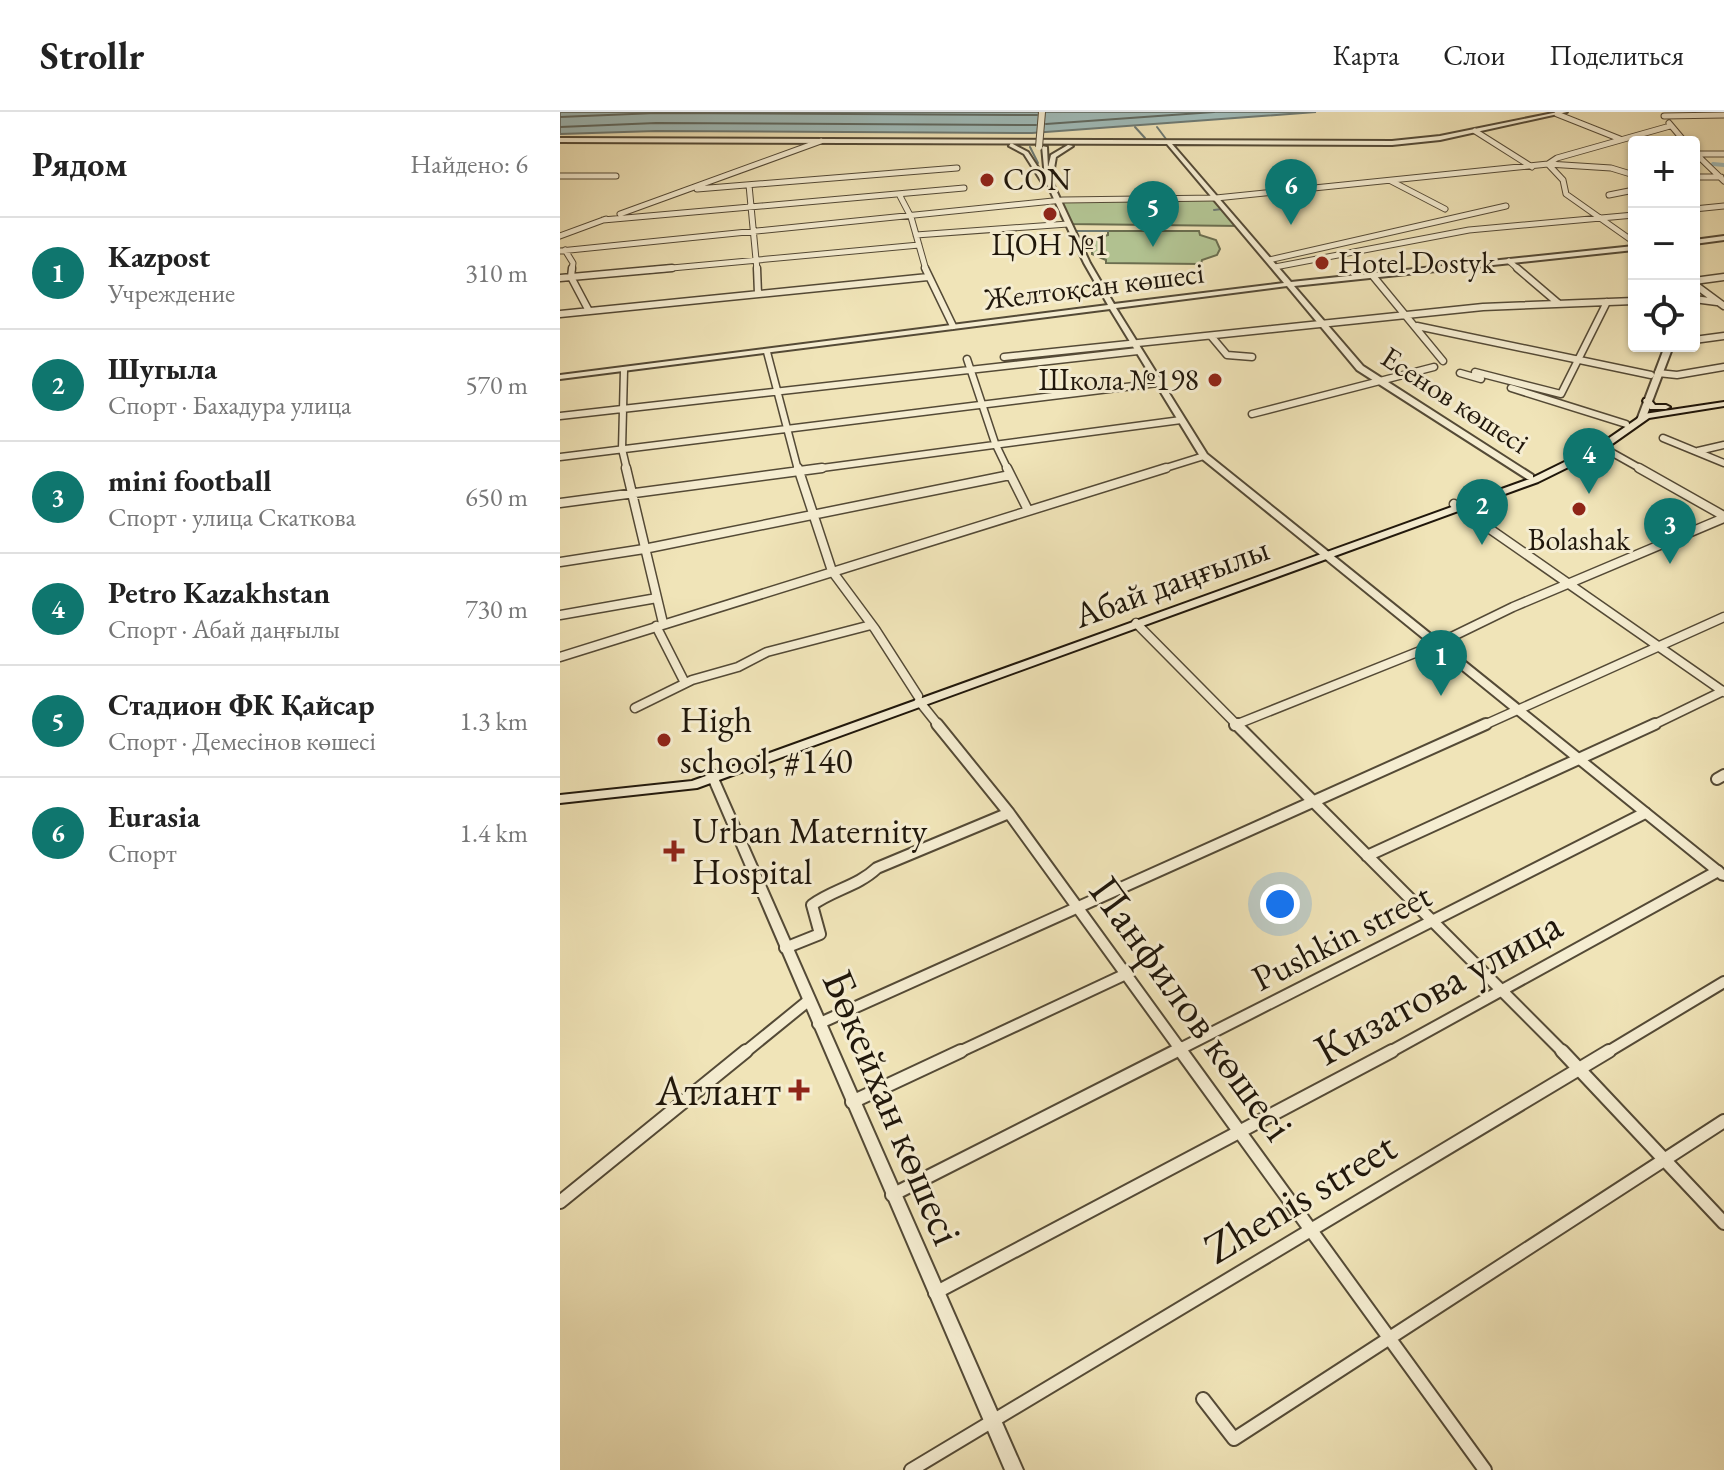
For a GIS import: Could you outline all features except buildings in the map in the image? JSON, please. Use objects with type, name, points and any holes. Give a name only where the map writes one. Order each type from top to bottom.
[{"type":"main road","points":[[1647,401],[1653,407],[1669,408],[1724,402]]},
{"type":"main road","points":[[1636,418],[1724,402]]},
{"type":"main road","points":[[1636,418],[1669,408]]},
{"type":"main road","name":"Абай даңғылы","points":[[919,699],[1532,478],[1597,447],[1636,418]]},
{"type":"main road","name":"Абай даңғылы","points":[[919,699],[1323,554]]},
{"type":"main road","points":[[560,791],[666,782],[711,774],[919,699]]},
{"type":"main road","points":[[560,799],[693,785],[711,774]]},
{"type":"street","points":[[1045,112],[1039,167],[1112,306],[1204,456],[1514,710],[1721,874]]},
{"type":"street","points":[[560,140],[1392,143],[1475,131],[1565,112]]},
{"type":"street","points":[[1557,114],[1621,140]]},
{"type":"street","points":[[1663,114],[1724,115]]},
{"type":"street","points":[[1663,114],[1679,136]]},
{"type":"street","points":[[1548,164],[1557,158],[1670,126]]},
{"type":"street","points":[[1475,131],[1532,167]]},
{"type":"street","points":[[982,142],[1013,145],[1026,153],[1047,183]]},
{"type":"street","points":[[560,236],[808,143]]},
{"type":"street","points":[[1047,183],[1052,161],[1059,150],[1092,143]]},
{"type":"street","name":"Есенов көшесі","points":[[1169,143],[1360,368],[1532,478]]},
{"type":"street","points":[[1026,153],[1027,147],[1037,145],[1053,146],[1059,150]]},
{"type":"street","points":[[1700,153],[1724,154]]},
{"type":"street","points":[[1700,158],[1722,178]]},
{"type":"street","points":[[1548,164],[1563,180],[1564,192],[1628,240]]},
{"type":"street","points":[[563,250],[1056,201],[1216,198],[1548,164],[1611,168],[1628,173]]},
{"type":"street","points":[[680,192],[957,168]]},
{"type":"street","points":[[560,176],[616,176]]},
{"type":"street","points":[[1700,177],[1722,178]]},
{"type":"street","points":[[1391,181],[1445,209]]},
{"type":"street","points":[[749,185],[758,294]]},
{"type":"street","points":[[603,220],[964,188]]},
{"type":"street","points":[[1609,195],[1628,191]]},
{"type":"street","points":[[900,196],[911,217],[928,277],[953,326]]},
{"type":"street","points":[[645,205],[660,215]]},
{"type":"street","points":[[1269,260],[1506,206]]},
{"type":"street","points":[[1700,208],[1724,206]]},
{"type":"street","points":[[1275,267],[1469,230],[1628,216]]},
{"type":"street","points":[[916,235],[1068,224]]},
{"type":"street","points":[[1700,241],[1724,238]]},
{"type":"street","points":[[560,278],[919,245]]},
{"type":"street","name":"Желтоқсан көшесі","points":[[560,377],[1291,284],[1628,246]]},
{"type":"street","points":[[563,250],[573,263],[571,277],[589,311]]},
{"type":"street","points":[[1509,261],[1559,303]]},
{"type":"street","points":[[1373,276],[1443,361]]},
{"type":"street","points":[[560,314],[928,277]]},
{"type":"street","points":[[1700,282],[1724,279]]},
{"type":"street","points":[[1700,288],[1722,304]]},
{"type":"street","points":[[1700,300],[1722,304]]},
{"type":"street","points":[[560,416],[971,369],[1211,336],[1408,315],[1559,303],[1628,301]]},
{"type":"street","points":[[1475,372],[1559,394],[1580,362],[1607,302]]},
{"type":"street","points":[[1417,326],[1580,362],[1654,374],[1677,375],[1724,367]]},
{"type":"street","points":[[1211,336],[1218,351],[1225,357],[1252,357]]},
{"type":"street","points":[[1700,339],[1724,336]]},
{"type":"street","points":[[1004,357],[1136,348]]},
{"type":"street","name":"Панфилов көшесі","points":[[767,352],[798,469],[832,571],[919,699],[1009,813],[1388,1336],[1479,1468]]},
{"type":"street","points":[[1636,418],[1647,401],[1660,352]]},
{"type":"street","points":[[1636,418],[1666,352]]},
{"type":"street","points":[[967,359],[995,443],[1028,510]]},
{"type":"street","points":[[1252,414],[1434,367]]},
{"type":"street","points":[[624,370],[622,449],[630,493],[657,598],[660,625],[685,683]]},
{"type":"street","points":[[1460,373],[1636,418]]},
{"type":"street","points":[[560,457],[1158,383]]},
{"type":"street","points":[[560,503],[1181,420]]},
{"type":"street","points":[[1663,438],[1724,463]]},
{"type":"street","points":[[1698,451],[1724,445]]},
{"type":"street","points":[[1597,447],[1724,517]]},
{"type":"street","points":[[560,657],[1204,456]]},
{"type":"street","points":[[560,562],[644,549],[1010,475]]},
{"type":"street","points":[[1367,856],[1579,761],[1723,692],[1456,506]]},
{"type":"street","points":[[1235,725],[1435,645],[1724,517]]},
{"type":"street","points":[[560,615],[657,598]]},
{"type":"street","points":[[818,1024],[1724,617]]},
{"type":"street","points":[[1136,623],[1580,1069],[1724,1223]]},
{"type":"street","points":[[635,708],[685,683],[738,667],[767,652],[871,625]]},
{"type":"street","name":"Бөкейхан көшесі","points":[[711,774],[1014,1470]]},
{"type":"street","points":[[785,948],[820,934],[812,905],[821,897],[870,877],[877,868],[1009,813]]},
{"type":"street","name":"Pushkin street","points":[[892,1195],[1645,813]]},
{"type":"street","name":"Кизатова улица","points":[[935,1293],[1241,1133],[1721,874]]},
{"type":"street","points":[[852,1102],[1126,974]]},
{"type":"street","name":"Zhenis street","points":[[911,1470],[1724,982]]},
{"type":"street","points":[[560,1202],[808,1001]]},
{"type":"street","points":[[1203,1399],[1234,1439],[1388,1336],[1666,1161],[1724,1121]]},
{"type":"green space","points":[[1216,198],[1239,226],[1068,224],[1056,201]]},
{"type":"green space","points":[[1108,231],[1199,231],[1200,235],[1216,240],[1220,249],[1217,255],[1202,260],[1201,264],[1106,263],[1106,260],[1092,254],[1092,240],[1108,235]]},
{"type":"water","points":[[560,112],[1316,112],[1032,133],[656,131],[560,134]]},
{"type":"waterway","points":[[1135,127],[1145,138]]},
{"type":"waterway","points":[[1157,127],[1166,139]]},
{"type":"waterway","points":[[1030,147],[1038,163]]},
{"type":"waterway","points":[[1713,164],[1724,165]]},
{"type":"waterway","points":[[1041,170],[1045,178]]},
{"type":"waterway","points":[[1214,210],[1222,209]]},
{"type":"waterway","points":[[1074,231],[1108,231]]},
{"type":"place","name":"CON","points":[[987,180]]},
{"type":"place","name":"ЦОН №1","points":[[1050,214]]},
{"type":"place","name":"Eurasia","points":[[1291,225]]},
{"type":"place","name":"Стадион ФК Қайсар","points":[[1153,247]]},
{"type":"place","name":"Hotel Dostyk","points":[[1322,263]]},
{"type":"place","name":"Школа №198","points":[[1215,380]]},
{"type":"place","name":"Petro Kazakhstan","points":[[1589,494]]},
{"type":"place","name":"Bolashak","points":[[1579,509]]},
{"type":"place","name":"Шугыла","points":[[1482,545]]},
{"type":"place","name":"mini football","points":[[1670,564]]},
{"type":"place","name":"Kazpost","points":[[1441,696]]},
{"type":"place","name":"High school, #140","points":[[664,740]]},
{"type":"place","name":"Urban Maternity Hospital","points":[[674,851]]},
{"type":"place","name":"Атлант","points":[[799,1090]]}]
